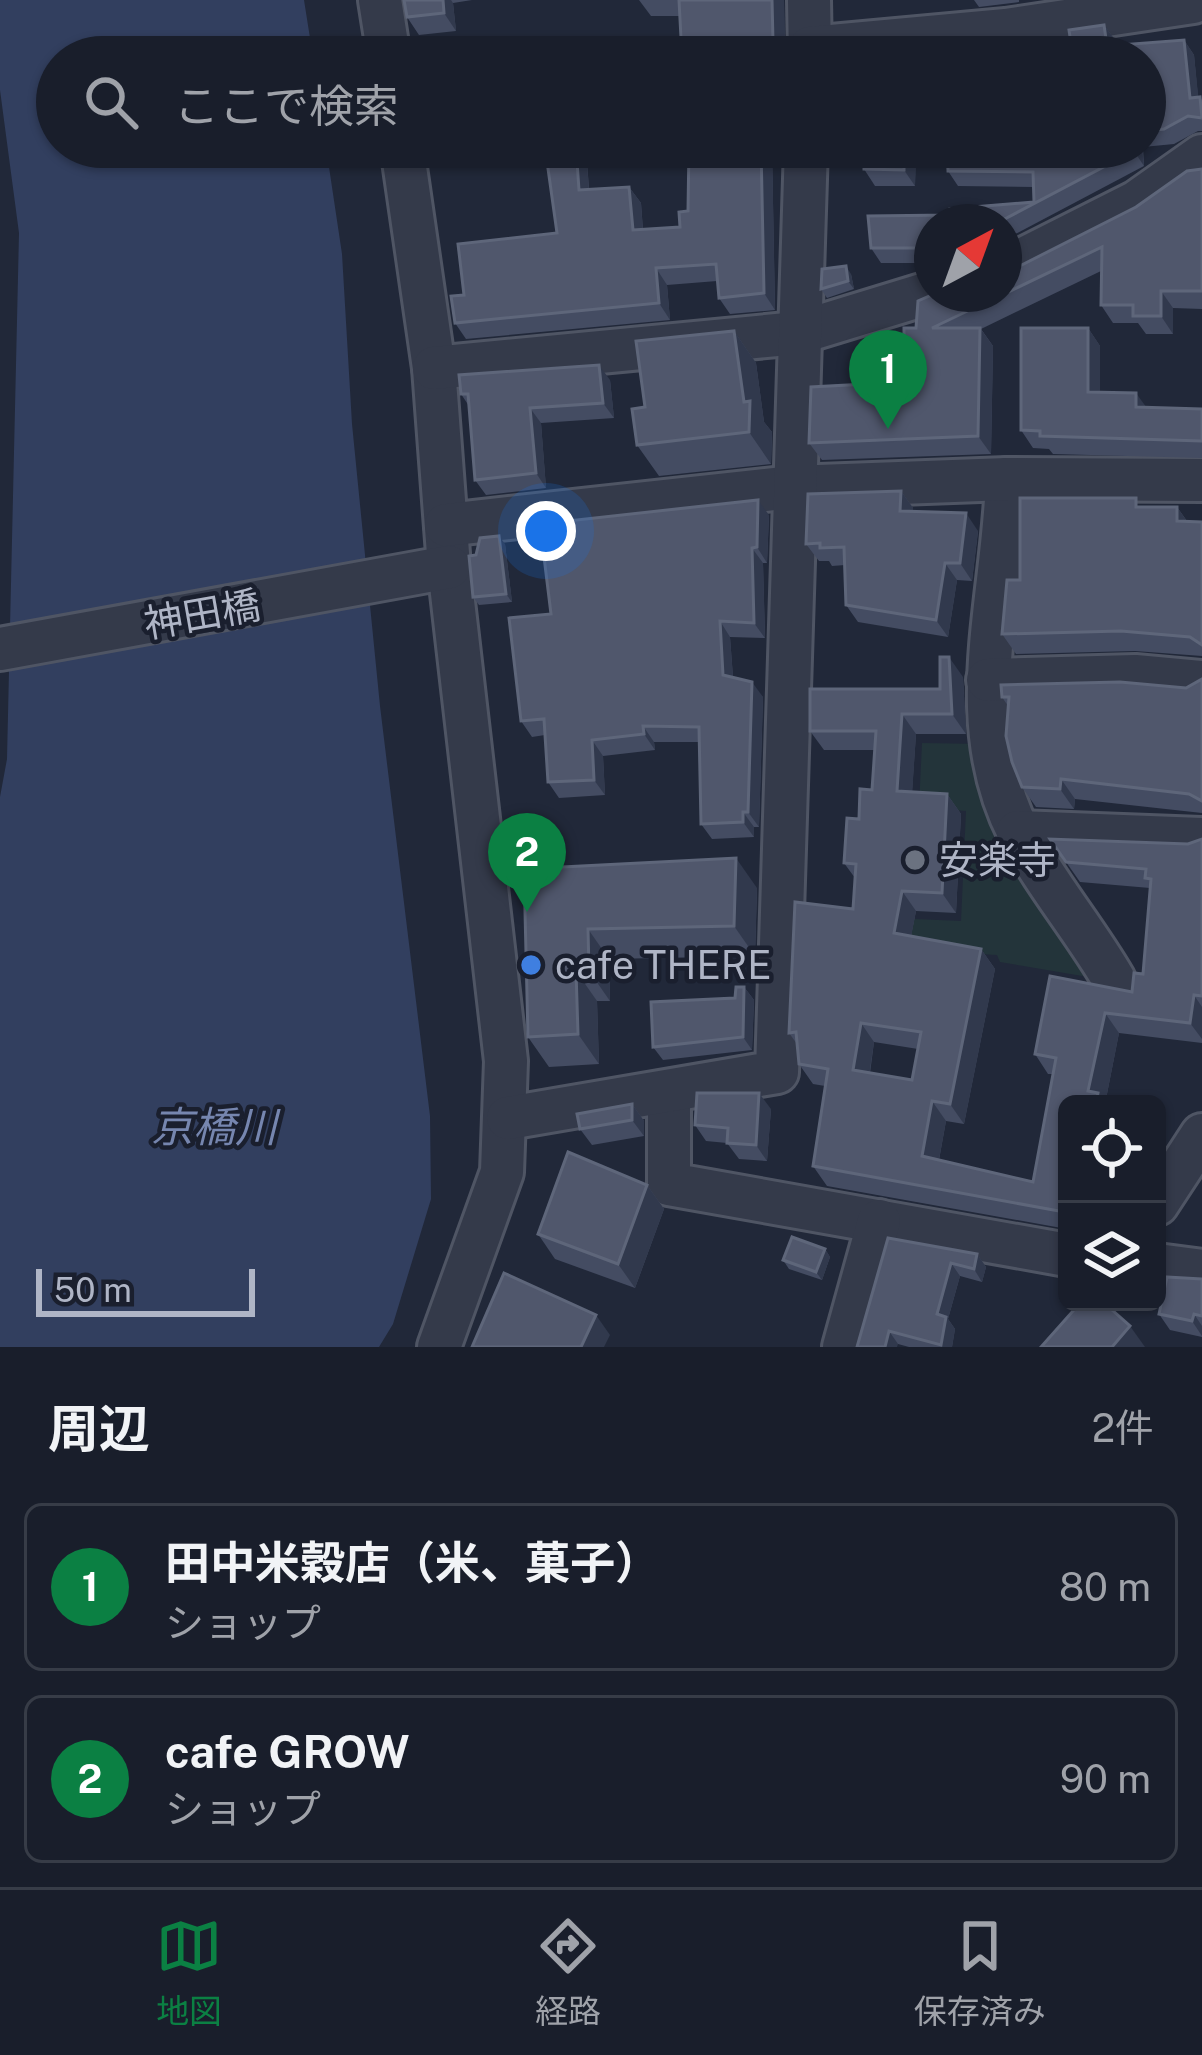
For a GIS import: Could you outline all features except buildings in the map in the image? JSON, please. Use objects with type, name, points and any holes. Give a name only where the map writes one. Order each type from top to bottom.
[{"type":"street","points":[[380,0],[386,36]]},
{"type":"street","points":[[809,0],[810,36]]},
{"type":"street","points":[[955,36],[1196,12]]},
{"type":"street","points":[[1022,259],[1137,202],[1202,156]]},
{"type":"street","points":[[405,168],[434,368],[448,546],[488,877],[508,1118],[502,1172],[439,1347]]},
{"type":"street","points":[[508,1118],[777,1072],[805,168]]},
{"type":"street","points":[[434,368],[798,333],[914,298]]},
{"type":"street","points":[[1007,478],[986,712],[993,758],[1018,832],[1114,980]]},
{"type":"street","name":"神田橋","points":[[0,649],[404,578],[448,546],[792,487],[1007,478],[1202,480]]},
{"type":"street","points":[[988,680],[1135,676],[1202,682]]},
{"type":"street","points":[[1018,832],[1202,839]]},
{"type":"street","points":[[739,863],[785,861]]},
{"type":"street","points":[[488,877],[534,874]]},
{"type":"street","points":[[669,1092],[669,1184],[1058,1253]]},
{"type":"street","points":[[1158,1203],[1202,1135]]},
{"type":"street","points":[[844,1347],[879,1221]]},
{"type":"street","points":[[1166,1266],[1202,1271]]},
{"type":"shaded area","points":[[922,743],[980,744],[1100,979],[1000,962],[997,955],[943,952],[869,917],[961,921],[966,811],[919,807]]},
{"type":"water","name":"京橋川","points":[[0,0],[304,0],[310,36],[36,36],[36,168],[329,168],[342,254],[352,424],[380,706],[430,1116],[431,1199],[393,1324],[379,1347],[0,1347],[0,797],[7,759],[19,233],[0,90]]},
{"type":"place","name":"田中米穀店（米、菓子）","points":[[888,429]]},
{"type":"place","name":"安楽寺","points":[[915,860]]},
{"type":"place","name":"cafe GROW","points":[[527,912]]},
{"type":"place","name":"cafe THERE","points":[[531,965]]}]
